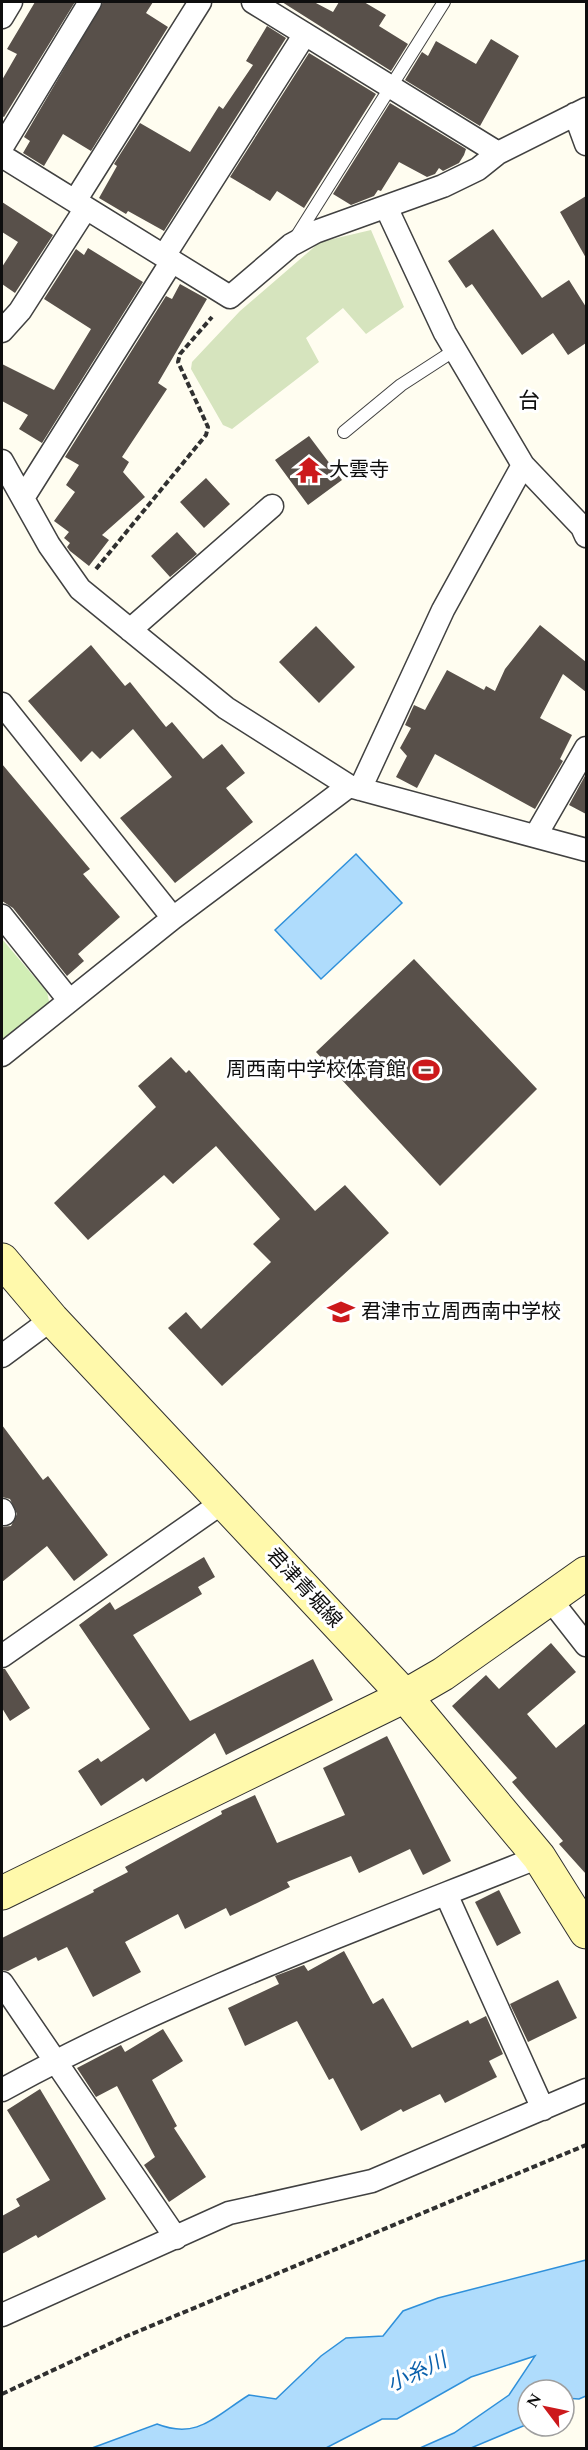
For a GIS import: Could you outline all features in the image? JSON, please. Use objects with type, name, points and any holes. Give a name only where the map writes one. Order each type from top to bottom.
[{"type":"main road","name":"君津青堀線","points":[[2,1260],[52,1319],[405,1696],[539,1857],[586,1932]]},
{"type":"main road","points":[[2,1893],[405,1696],[443,1674],[586,1573]]},
{"type":"street","points":[[2,17],[11,2]]},
{"type":"street","points":[[2,147],[90,2]]},
{"type":"street","points":[[2,331],[20,310],[200,2]]},
{"type":"street","points":[[253,2],[498,153]]},
{"type":"street","points":[[23,498],[305,34]]},
{"type":"street","points":[[2,156],[230,297],[291,245],[315,232],[386,207],[478,169],[498,153],[581,112],[586,144]]},
{"type":"street","points":[[386,207],[455,350],[523,465],[582,527],[586,536]]},
{"type":"street","points":[[2,461],[50,545],[80,588],[226,708],[355,787],[586,850]]},
{"type":"street","points":[[2,1055],[173,918],[355,787],[443,610],[523,465]]},
{"type":"street","points":[[130,630],[272,506]]},
{"type":"street","points":[[2,704],[173,918]]},
{"type":"street","points":[[536,835],[586,748]]},
{"type":"street","points":[[2,916],[69,1000]]},
{"type":"street","points":[[2,1356],[52,1319]]},
{"type":"street","points":[[2,1656],[223,1502]]},
{"type":"street","points":[[550,1599],[586,1645]]},
{"type":"street","points":[[2,2090],[55,2061],[214,1987],[539,1857]]},
{"type":"street","points":[[447,1894],[543,2109]]},
{"type":"street","points":[[2,1983],[176,2238]]},
{"type":"street","points":[[2,2315],[229,2213],[372,2181],[586,2090]]},
{"type":"lane","points":[[291,245],[444,2]]},
{"type":"lane","points":[[344,432],[401,385],[455,350]]},
{"type":"path","points":[[80,588],[206,435],[207,427],[178,362],[180,354],[230,297]]},
{"type":"path","points":[[2,2394],[122,2338],[586,2145]]},
{"type":"green space","points":[[371,230],[404,307],[366,334],[343,308],[306,338],[319,362],[232,429],[223,425],[191,369],[192,362],[240,311],[320,242]]},
{"type":"green space","points":[[2,939],[47,992],[49,1001],[47,1009],[2,1044]]},
{"type":"water","points":[[356,854],[402,903],[321,979],[275,930]]},
{"type":"water","name":"小糸川","points":[[586,2260],[586,2396],[576,2399],[576,2378],[520,2378],[535,2356],[471,2377],[397,2419],[382,2419],[326,2448],[92,2448],[157,2424],[171,2428],[195,2427],[216,2418],[249,2395],[276,2399],[321,2356],[346,2338],[383,2336],[403,2311],[438,2298]]},
{"type":"water","points":[[516,2384],[516,2429],[471,2448],[420,2448],[454,2433],[509,2395]]},
{"type":"building","points":[[35,2],[75,2],[4,117],[2,116],[2,80],[17,54],[7,49]]},
{"type":"building","points":[[103,2],[153,2],[146,13],[168,27],[91,151],[63,134],[44,166],[23,153],[30,141],[24,137]]},
{"type":"building","points":[[282,2],[314,2],[333,12],[339,2],[364,2],[386,15],[379,26],[408,44],[391,71]]},
{"type":"building","points":[[267,26],[286,38],[164,231],[128,211],[126,214],[99,198],[117,166],[114,164],[140,123],[190,152],[219,106],[223,109],[253,65],[246,61]]},
{"type":"building","points":[[491,39],[519,56],[480,126],[405,80],[422,52],[428,56],[436,41],[476,64]]},
{"type":"building","points":[[309,53],[376,94],[304,208],[277,191],[270,201],[230,177]]},
{"type":"building","points":[[390,103],[466,149],[464,155],[459,163],[443,171],[439,168],[435,174],[427,177],[399,162],[381,191],[378,190],[374,196],[351,205],[333,194]]},
{"type":"building","points":[[586,196],[586,258],[560,212]]},
{"type":"building","points":[[2,202],[53,235],[15,293],[2,284],[2,267],[18,242],[2,232]]},
{"type":"building","points":[[493,229],[542,298],[569,280],[586,307],[586,343],[568,355],[553,333],[522,355],[472,284],[466,288],[448,261]]},
{"type":"building","points":[[88,248],[143,282],[42,443],[19,429],[28,415],[2,401],[2,364],[54,390],[91,329],[44,299],[76,249],[84,255]]},
{"type":"building","points":[[180,284],[207,299],[158,383],[167,389],[122,457],[129,462],[123,472],[145,497],[102,535],[109,540],[89,566],[70,551],[67,547],[70,543],[64,538],[69,532],[54,521],[75,492],[66,485],[79,465],[65,457],[166,296],[172,299]]},
{"type":"building","name":"大雲寺","points":[[309,436],[342,480],[308,505],[275,460]]},
{"type":"building","points":[[206,478],[230,504],[204,528],[180,502]]},
{"type":"building","points":[[177,532],[197,554],[170,577],[151,556]]},
{"type":"building","points":[[540,625],[586,662],[586,692],[563,674],[540,718],[572,735],[560,759],[563,761],[535,809],[435,754],[417,788],[396,777],[407,756],[400,748],[411,728],[405,725],[414,705],[425,710],[447,670],[484,690],[486,686],[495,691],[505,669]]},
{"type":"building","points":[[316,626],[355,667],[319,703],[279,662]]},
{"type":"building","points":[[91,645],[125,686],[130,682],[166,727],[172,722],[203,759],[222,744],[245,773],[226,788],[253,822],[175,883],[120,818],[172,777],[133,729],[100,759],[92,751],[81,762],[28,701]]},
{"type":"building","points":[[2,764],[90,869],[83,874],[120,917],[78,954],[84,961],[67,976],[13,908],[2,901]]},
{"type":"building","points":[[586,774],[586,814],[569,805]]},
{"type":"building","name":"周西南中学校体育館","points":[[414,959],[537,1089],[440,1186],[316,1052]]},
{"type":"building","points":[[171,1057],[186,1073],[189,1070],[315,1211],[345,1185],[389,1233],[222,1386],[168,1328],[186,1312],[201,1329],[271,1262],[253,1244],[280,1219],[216,1146],[173,1184],[164,1175],[88,1240],[54,1203],[156,1107],[138,1086]]},
{"type":"building","points":[[2,1425],[43,1480],[48,1476],[108,1555],[74,1581],[47,1546],[2,1582],[2,1527],[11,1526],[17,1514],[10,1499],[2,1497]]},
{"type":"building","points":[[204,1557],[215,1577],[198,1587],[202,1594],[133,1635],[190,1721],[313,1659],[333,1700],[226,1755],[215,1733],[146,1782],[143,1778],[101,1806],[78,1771],[98,1758],[101,1762],[150,1729],[79,1625],[110,1602],[115,1610]]},
{"type":"building","points":[[551,1643],[576,1672],[527,1714],[556,1748],[586,1723],[586,1874],[559,1844],[563,1841],[512,1782],[517,1778],[452,1706],[486,1675],[499,1689]]},
{"type":"building","points":[[2,1669],[5,1669],[30,1708],[10,1721],[2,1708]]},
{"type":"building","points":[[387,1736],[451,1861],[423,1875],[410,1849],[359,1873],[351,1856],[287,1882],[290,1887],[230,1916],[226,1908],[185,1929],[178,1914],[125,1942],[141,1972],[93,1997],[67,1947],[38,1961],[36,1957],[8,1971],[2,1970],[2,1938],[94,1892],[93,1890],[128,1872],[125,1867],[222,1814],[221,1811],[255,1795],[277,1843],[345,1815],[323,1768]]},
{"type":"building","points":[[499,1890],[521,1933],[497,1946],[475,1902]]},
{"type":"building","points":[[344,1951],[373,2004],[383,1998],[412,2048],[468,2020],[470,2024],[486,2016],[503,2054],[489,2061],[497,2077],[445,2103],[440,2094],[403,2112],[401,2109],[361,2131],[333,2078],[329,2080],[297,2021],[245,2046],[228,2008],[279,1984],[275,1976],[304,1965],[308,1971]]},
{"type":"building","points":[[558,1980],[577,2018],[528,2042],[510,2004]]},
{"type":"building","points":[[163,2029],[183,2061],[152,2080],[177,2126],[174,2128],[206,2177],[169,2202],[144,2165],[155,2157],[117,2086],[96,2097],[77,2068],[121,2045],[125,2052]]},
{"type":"building","points":[[40,2089],[106,2199],[38,2238],[36,2235],[2,2254],[2,2216],[20,2206],[16,2199],[50,2180],[7,2110]]},
{"type":"place","name":"大雲寺","points":[[309,470]]},
{"type":"place","name":"周西南中学校体育館","points":[[426,1070]]},
{"type":"place","name":"君津市立周西南中学校","points":[[341,1312]]},
{"type":"district","name":"台","points":[[529,401]]}]
